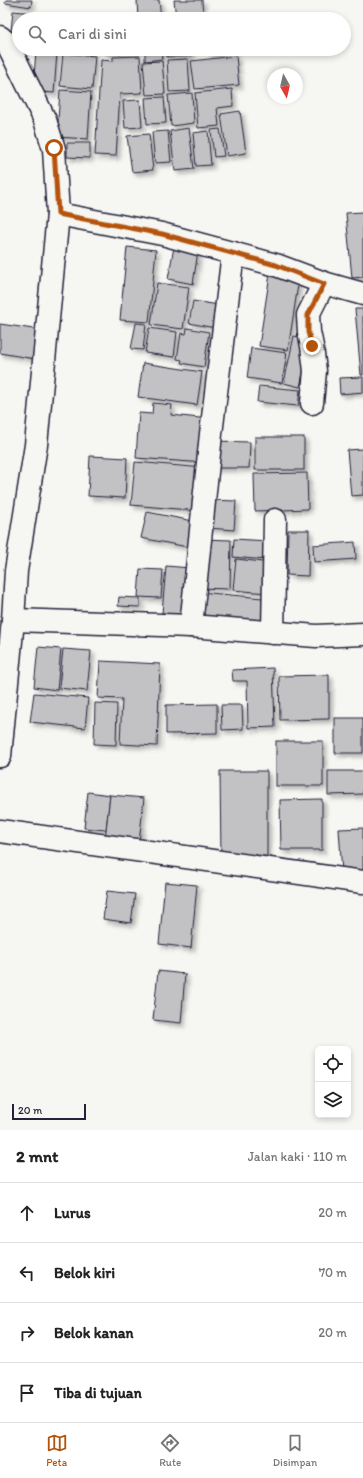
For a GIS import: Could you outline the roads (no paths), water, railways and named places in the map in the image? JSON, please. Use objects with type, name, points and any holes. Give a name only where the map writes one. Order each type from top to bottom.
[{"type":"street","points":[[0,37],[7,44],[12,54]]},
{"type":"street","points":[[0,756],[13,620],[16,571],[36,445],[58,214],[54,148],[44,120],[13,56]]},
{"type":"street","points":[[58,214],[162,234],[276,265],[324,284],[363,294]]},
{"type":"street","points":[[191,626],[233,253]]},
{"type":"street","points":[[312,403],[315,371],[312,346],[308,332],[308,315],[324,284]]},
{"type":"street","points":[[273,633],[275,520]]},
{"type":"street","points":[[13,620],[191,626],[316,636],[363,634]]},
{"type":"street","points":[[0,831],[363,882]]}]
